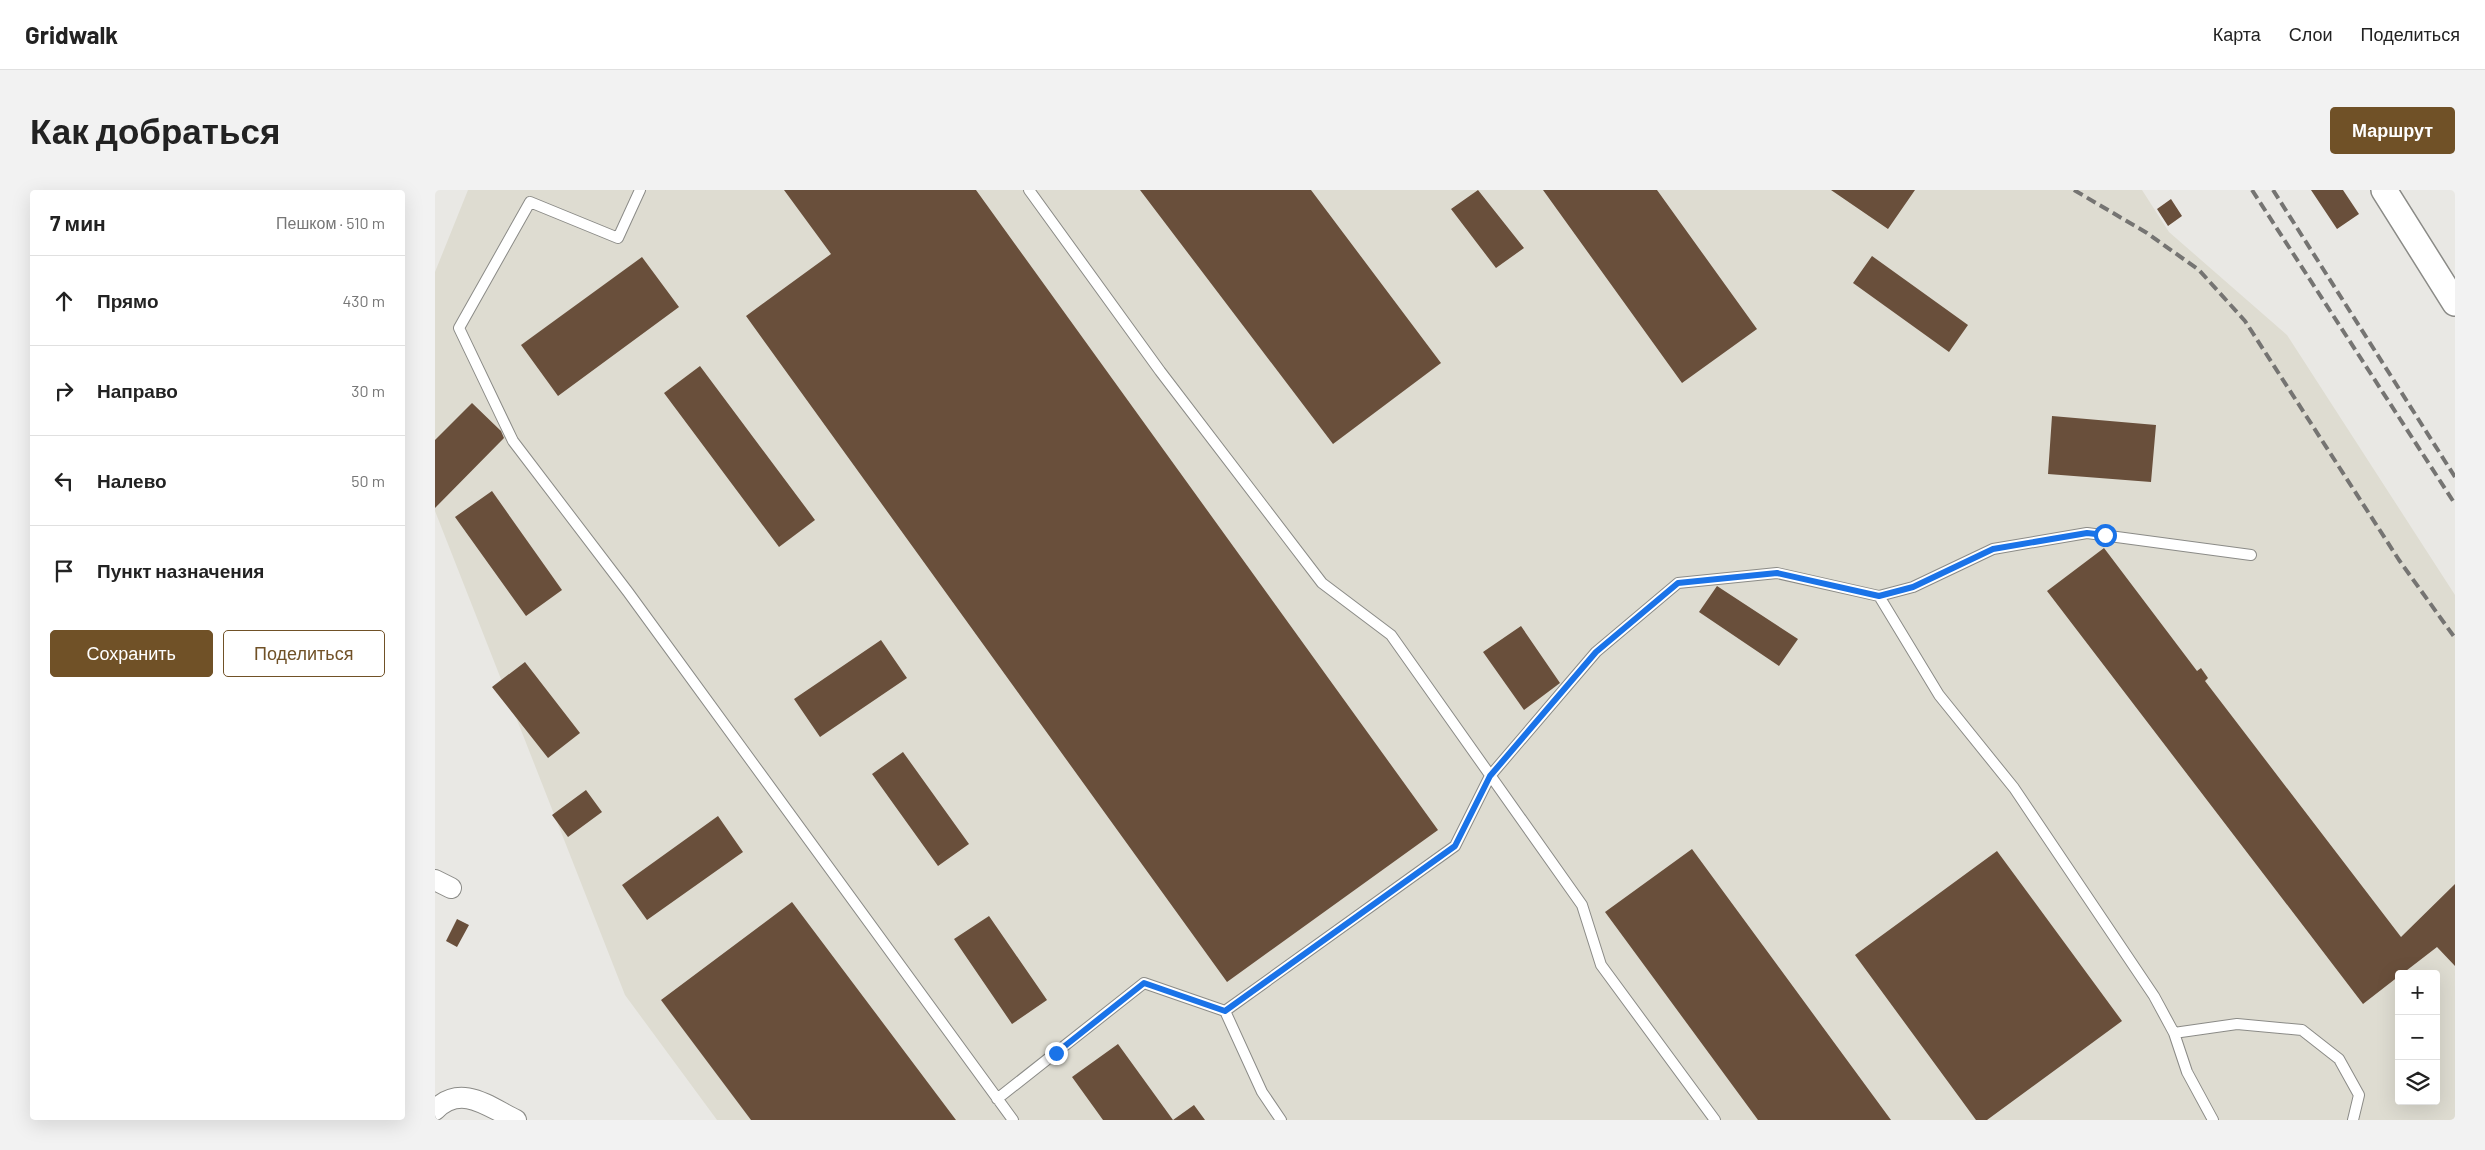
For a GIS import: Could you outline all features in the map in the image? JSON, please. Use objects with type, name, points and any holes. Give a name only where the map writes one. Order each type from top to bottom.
[{"type":"street","points":[[2384,190],[2455,303]]},
{"type":"street","points":[[435,1110],[443,1101],[456,1096],[471,1098],[516,1120]]},
{"type":"lane","points":[[640,190],[618,238],[530,202],[459,328],[513,441],[628,592],[1013,1120]]},
{"type":"lane","points":[[1029,190],[1160,371],[1322,584],[1391,635],[1581,906],[1601,965],[1715,1120]]},
{"type":"lane","points":[[1225,1011],[1455,846],[1490,776],[1596,652],[1678,583],[1777,573],[1879,596],[1913,587],[1993,549],[2087,533],[2251,555]]},
{"type":"lane","points":[[1879,596],[1939,695],[2014,788],[2154,996],[2173,1033],[2187,1072],[2213,1120]]},
{"type":"lane","points":[[997,1099],[1144,983],[1225,1011],[1262,1092],[1281,1120]]},
{"type":"lane","points":[[2173,1033],[2237,1024],[2302,1030],[2339,1060],[2359,1095],[2353,1120]]},
{"type":"shaded area","points":[[468,190],[2142,190],[2169,232],[2287,335],[2455,595],[2455,1120],[717,1120],[625,995],[435,511],[435,272]]},
{"type":"building","points":[[784,190],[976,190],[1438,830],[1227,982],[746,316],[831,254]]},
{"type":"building","points":[[1140,190],[1311,190],[1441,363],[1333,444]]},
{"type":"building","points":[[1478,190],[1524,248],[1496,268],[1451,209]]},
{"type":"building","points":[[1543,190],[1657,190],[1757,329],[1682,383]]},
{"type":"building","points":[[1831,190],[1915,190],[1888,229]]},
{"type":"building","points":[[2311,190],[2343,190],[2359,214],[2337,229]]},
{"type":"building","points":[[2171,199],[2182,216],[2168,226],[2157,209]]},
{"type":"building","points":[[1872,256],[1968,325],[1949,352],[1853,283]]},
{"type":"building","points":[[642,257],[679,307],[558,396],[521,345]]},
{"type":"building","points":[[700,366],[815,520],[779,547],[664,393]]},
{"type":"building","points":[[472,403],[501,431],[504,438],[435,508],[435,440]]},
{"type":"building","points":[[2052,416],[2156,425],[2151,482],[2048,474]]},
{"type":"building","points":[[492,491],[562,590],[526,616],[455,517]]},
{"type":"building","points":[[2104,548],[2197,671],[2201,668],[2208,678],[2205,681],[2401,937],[2455,884],[2455,966],[2437,947],[2407,970],[2395,970],[2395,979],[2363,1004],[2047,591]]},
{"type":"building","points":[[1717,586],[1798,639],[1779,666],[1699,612]]},
{"type":"building","points":[[1521,626],[1560,683],[1524,710],[1483,652]]},
{"type":"building","points":[[881,640],[907,678],[820,737],[794,699]]},
{"type":"building","points":[[525,662],[580,733],[548,758],[492,687]]},
{"type":"building","points":[[903,752],[969,844],[938,866],[872,774]]},
{"type":"building","points":[[586,790],[602,812],[568,837],[552,815]]},
{"type":"building","points":[[718,816],[743,852],[647,920],[622,885]]},
{"type":"building","points":[[1692,849],[1891,1120],[1758,1120],[1605,912]]},
{"type":"building","points":[[1997,851],[2122,1021],[1987,1120],[1976,1120],[1855,955]]},
{"type":"building","points":[[792,902],[956,1120],[751,1120],[661,1000]]},
{"type":"building","points":[[989,916],[1047,1000],[1012,1024],[954,939]]},
{"type":"building","points":[[457,919],[469,925],[457,947],[446,941]]},
{"type":"building","points":[[1118,1044],[1173,1120],[1103,1120],[1072,1077]]},
{"type":"building","points":[[1194,1105],[1205,1120],[1173,1120]]},
{"type":"railway","points":[[2074,190],[2147,233],[2199,270],[2245,321],[2399,560],[2455,638]]},
{"type":"railway","points":[[2252,190],[2455,504]]},
{"type":"railway","points":[[2273,190],[2455,477]]},
{"type":"route","points":[[1056,1053],[1144,983],[1225,1011],[1455,846],[1490,776],[1596,652],[1678,583],[1777,573],[1879,596],[1913,587],[1993,549],[2087,533],[2105,535]]}]
